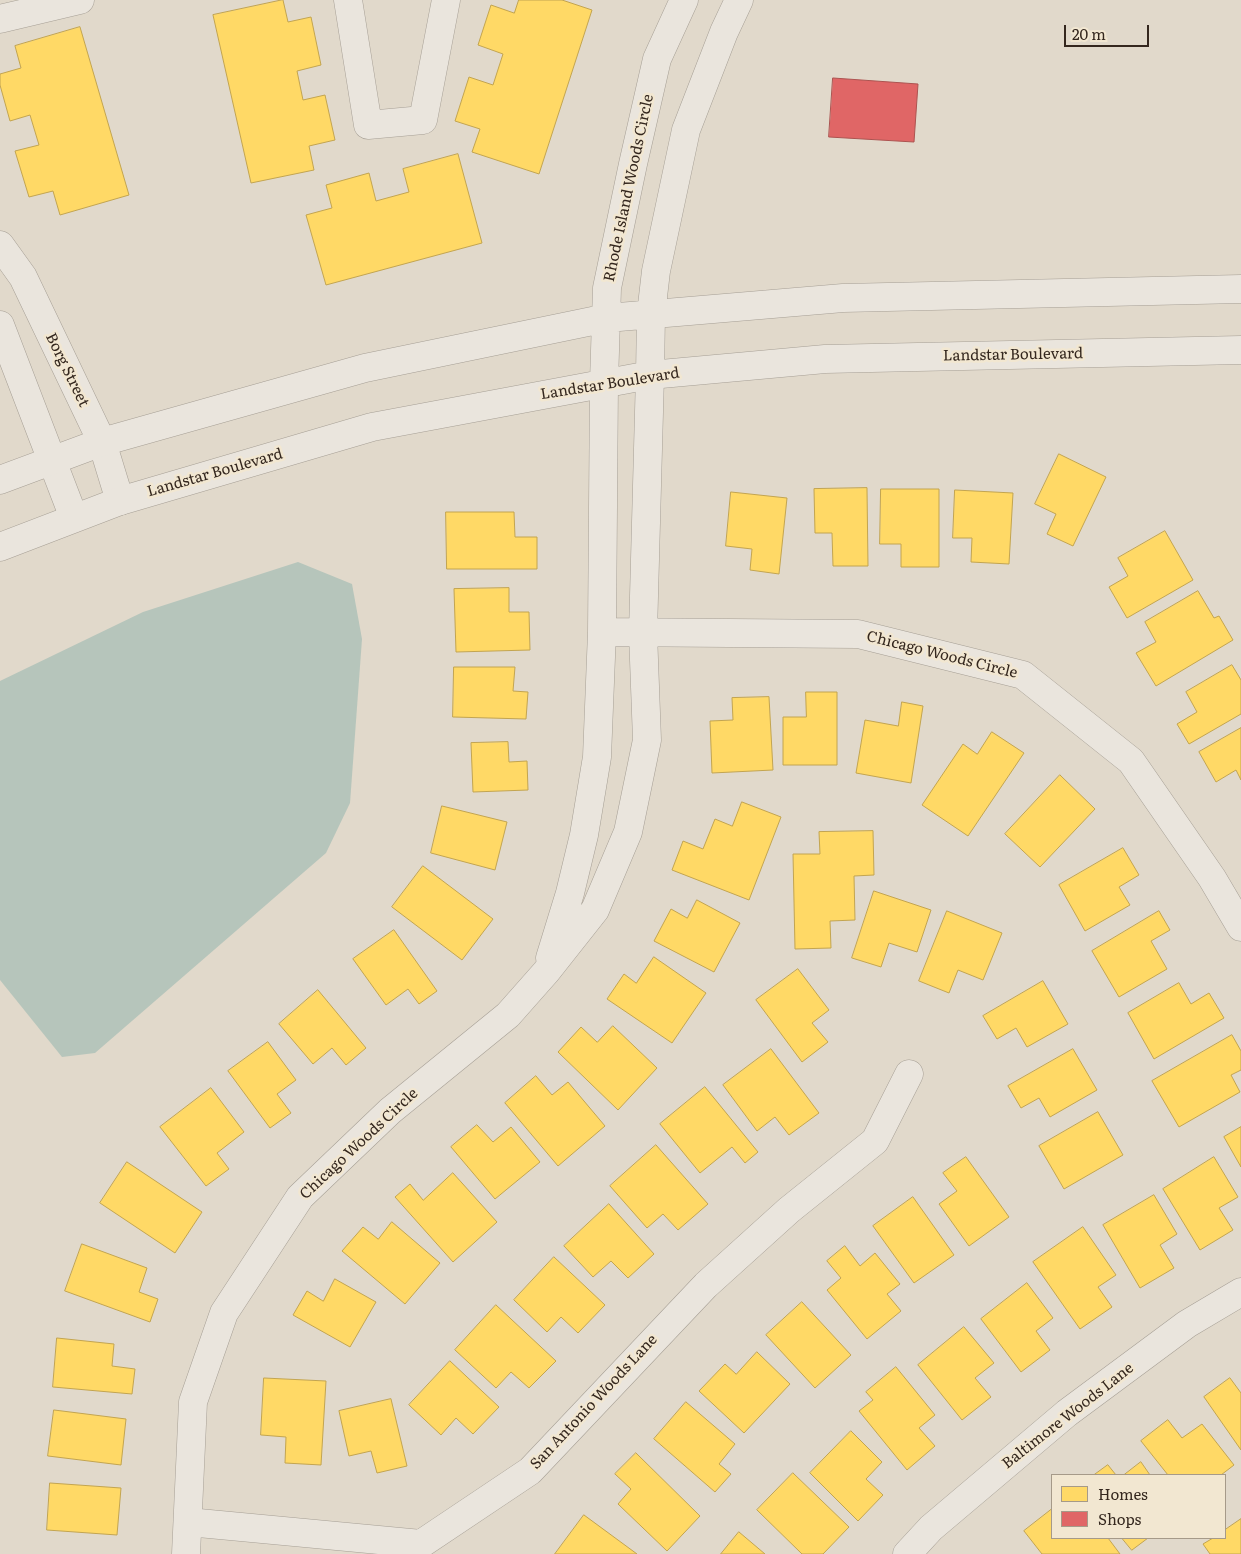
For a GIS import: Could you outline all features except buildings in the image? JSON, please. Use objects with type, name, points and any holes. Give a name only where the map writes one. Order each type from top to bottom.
[{"type":"street","points":[[0,19],[80,0]]},
{"type":"street","points":[[348,0],[368,125],[423,120],[446,0]]},
{"type":"street","name":"Rhode Island Woods Circle","points":[[604,382],[607,288],[657,59],[684,0]]},
{"type":"street","points":[[650,375],[651,314],[656,271],[686,130],[724,32],[739,0]]},
{"type":"street","name":"Borg Street","points":[[0,246],[23,277],[102,442],[120,501]]},
{"type":"street","points":[[0,480],[102,442],[365,368],[607,318],[843,298],[1241,290]]},
{"type":"street","points":[[0,325],[74,518]]},
{"type":"street","name":"Landstar Boulevard","points":[[0,547],[120,501],[372,427],[604,382],[650,375],[825,359],[1241,350]]},
{"type":"street","name":"Chicago Woods Circle","points":[[186,1554],[193,1402],[224,1313],[300,1197],[390,1111],[508,1015],[546,972],[595,910],[628,832],[647,740],[643,633],[650,375]]},
{"type":"street","name":"Chicago Woods Circle","points":[[546,972],[570,893],[586,825],[597,757],[602,632],[604,382]]},
{"type":"street","name":"Chicago Woods Circle","points":[[602,632],[858,634],[1023,675],[1131,761],[1212,878],[1241,927]]},
{"type":"street","name":"San Antonio Woods Lane","points":[[188,1522],[421,1544],[530,1471],[706,1284],[789,1210],[875,1141],[909,1074]]},
{"type":"street","name":"Baltimore Woods Lane","points":[[907,1554],[931,1528],[1067,1413],[1188,1324],[1241,1292]]},
{"type":"shaded area","points":[[298,562],[352,584],[362,639],[350,803],[326,853],[95,1053],[62,1057],[0,980],[0,681],[143,612]]}]
